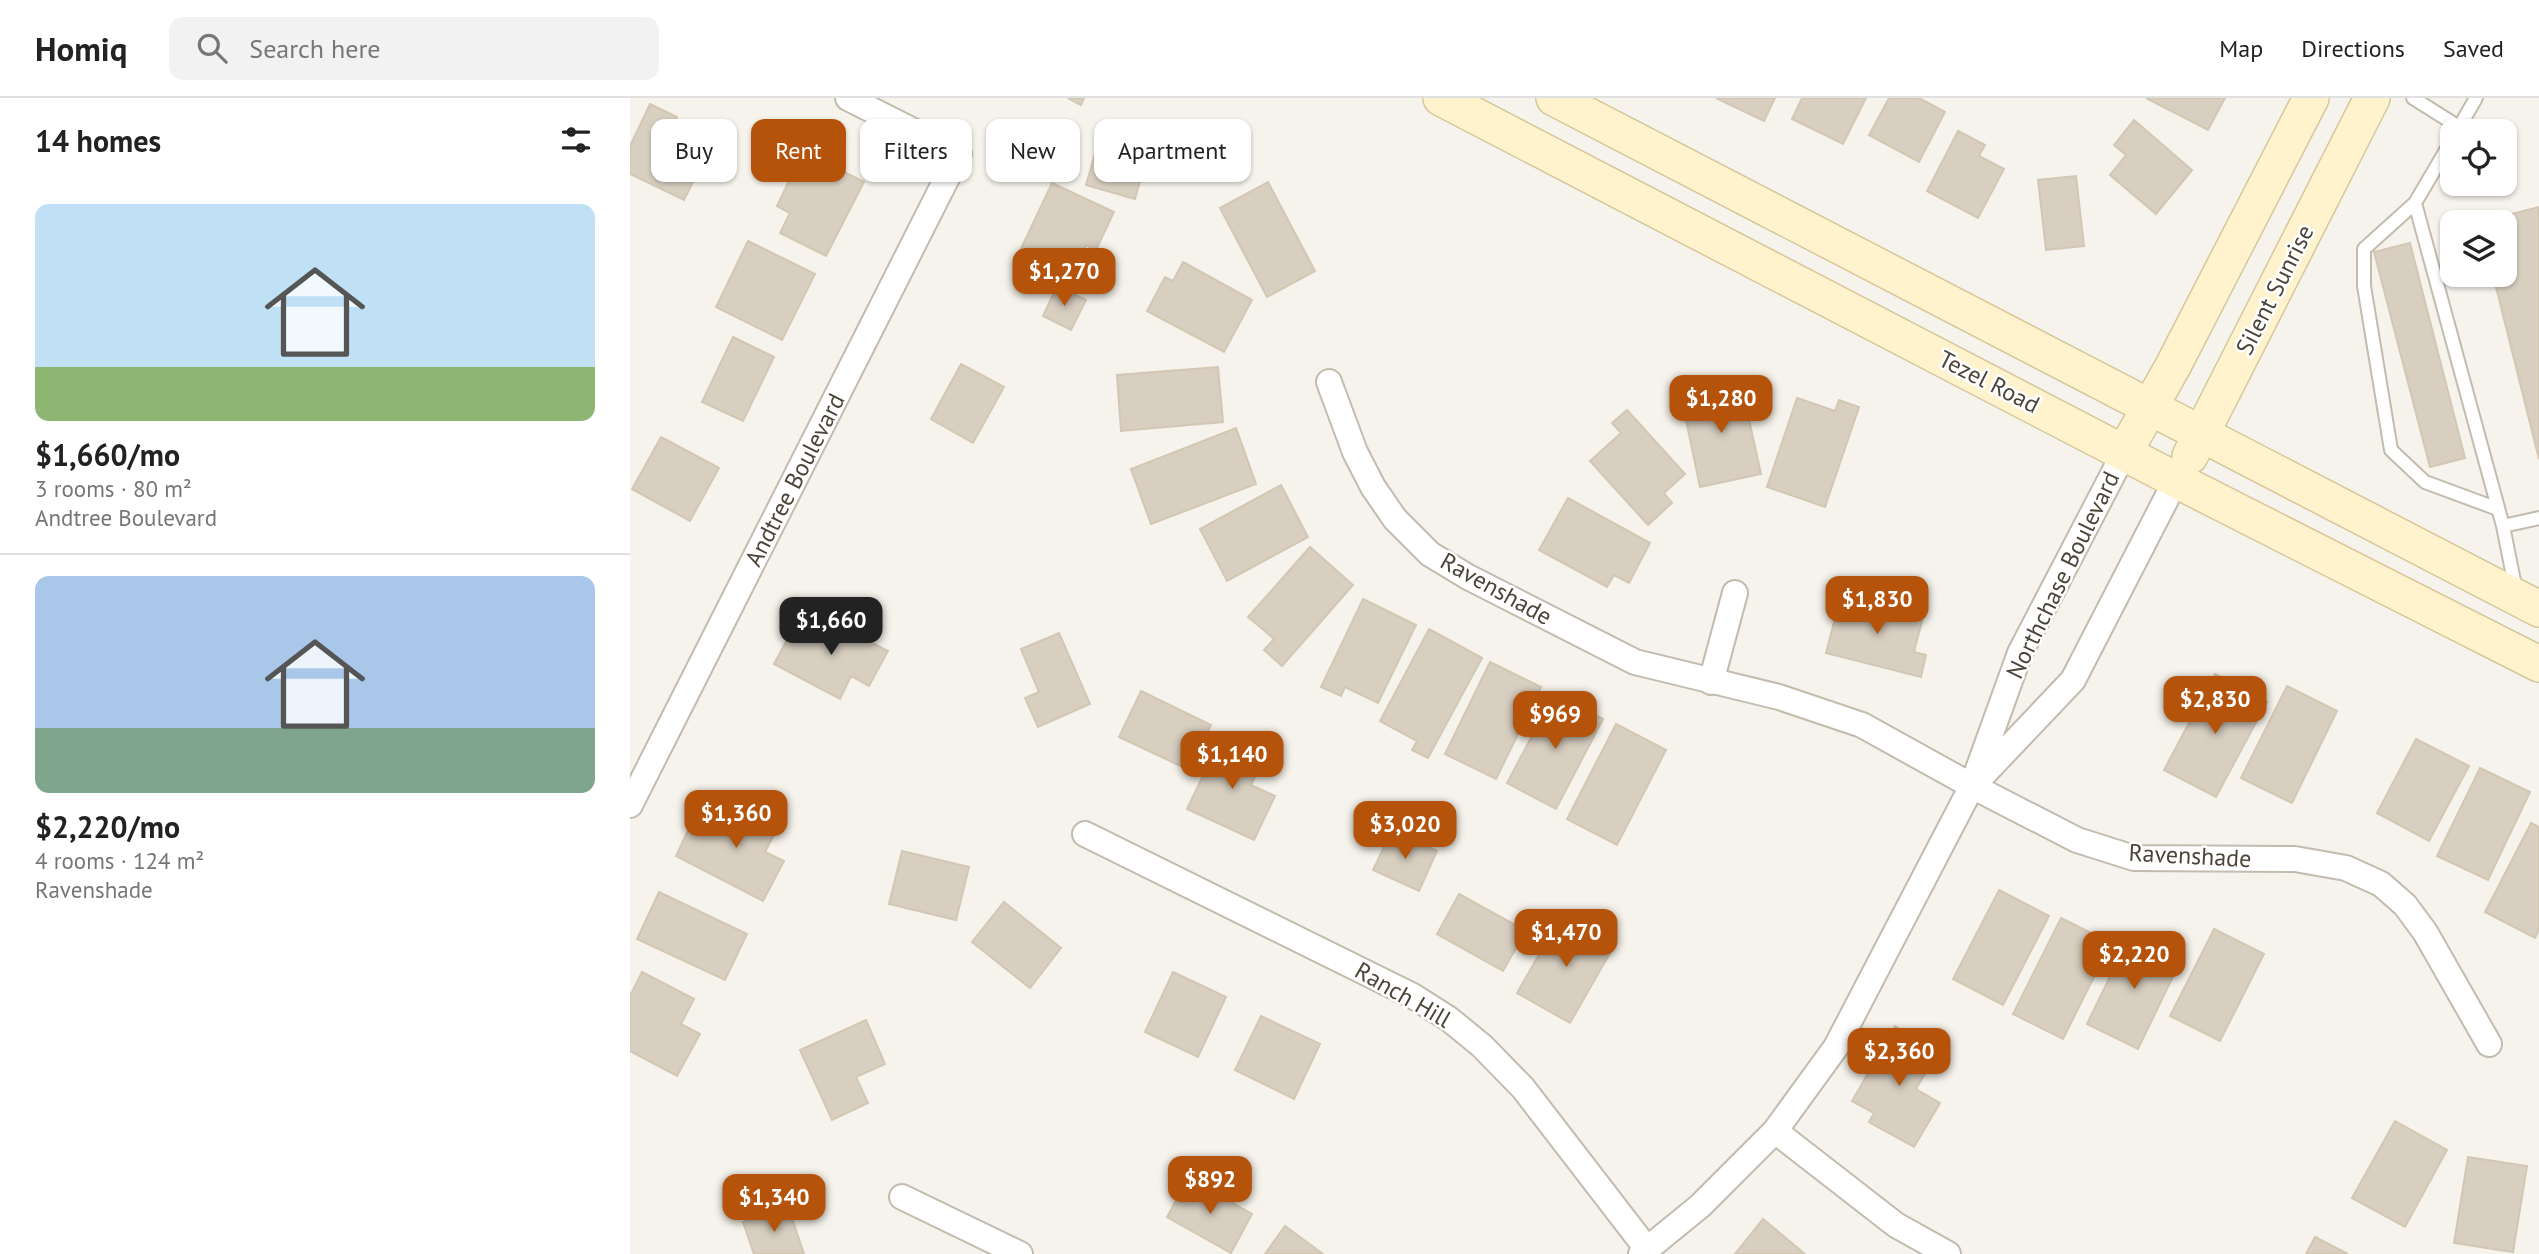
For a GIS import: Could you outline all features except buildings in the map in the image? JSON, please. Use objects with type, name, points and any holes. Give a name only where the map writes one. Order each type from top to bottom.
[{"type":"main road","name":"Tezel Road","points":[[1441,98],[2176,480],[2539,664]]},
{"type":"main road","name":"Tezel Road","points":[[1554,98],[2528,603]]},
{"type":"main road","points":[[2148,407],[2173,366],[2311,98]]},
{"type":"main road","name":"Silent Sunrise","points":[[2176,480],[2202,435],[2372,98]]},
{"type":"main road","name":"Northchase Boulevard","points":[[2124,453],[2148,407]]},
{"type":"street","name":"Andtree Boulevard","points":[[630,805],[959,154],[848,98]]},
{"type":"street","name":"Ravenshade","points":[[1329,382],[1355,452],[1373,487],[1395,519],[1430,554],[1468,577],[1635,662],[1779,697],[1862,725],[2077,840],[2134,858],[2295,859],[2346,868],[2381,884],[2405,905],[2425,932],[2488,1044]]},
{"type":"street","name":"Northchase Boulevard","points":[[1644,1252],[1700,1206],[1775,1131],[1836,1048],[1972,786],[2020,653],[2124,453]]},
{"type":"street","name":"Northchase Boulevard","points":[[1972,786],[2073,680],[2176,480]]},
{"type":"street","points":[[1711,682],[1735,593]]},
{"type":"street","name":"Ranch Hill","points":[[1085,834],[1413,996],[1449,1019],[1482,1046],[1522,1088],[1644,1252]]},
{"type":"street","points":[[1775,1131],[1896,1225],[1948,1254]]},
{"type":"street","points":[[902,1197],[1020,1254]]},
{"type":"lane","points":[[2413,98],[2443,119]]},
{"type":"lane","points":[[2464,119],[2476,98]]},
{"type":"lane","points":[[2440,160],[2415,203],[2364,249],[2364,286],[2391,450],[2425,482],[2498,509]]},
{"type":"lane","points":[[2415,203],[2498,509],[2528,603]]},
{"type":"lane","points":[[2503,526],[2539,518]]}]
